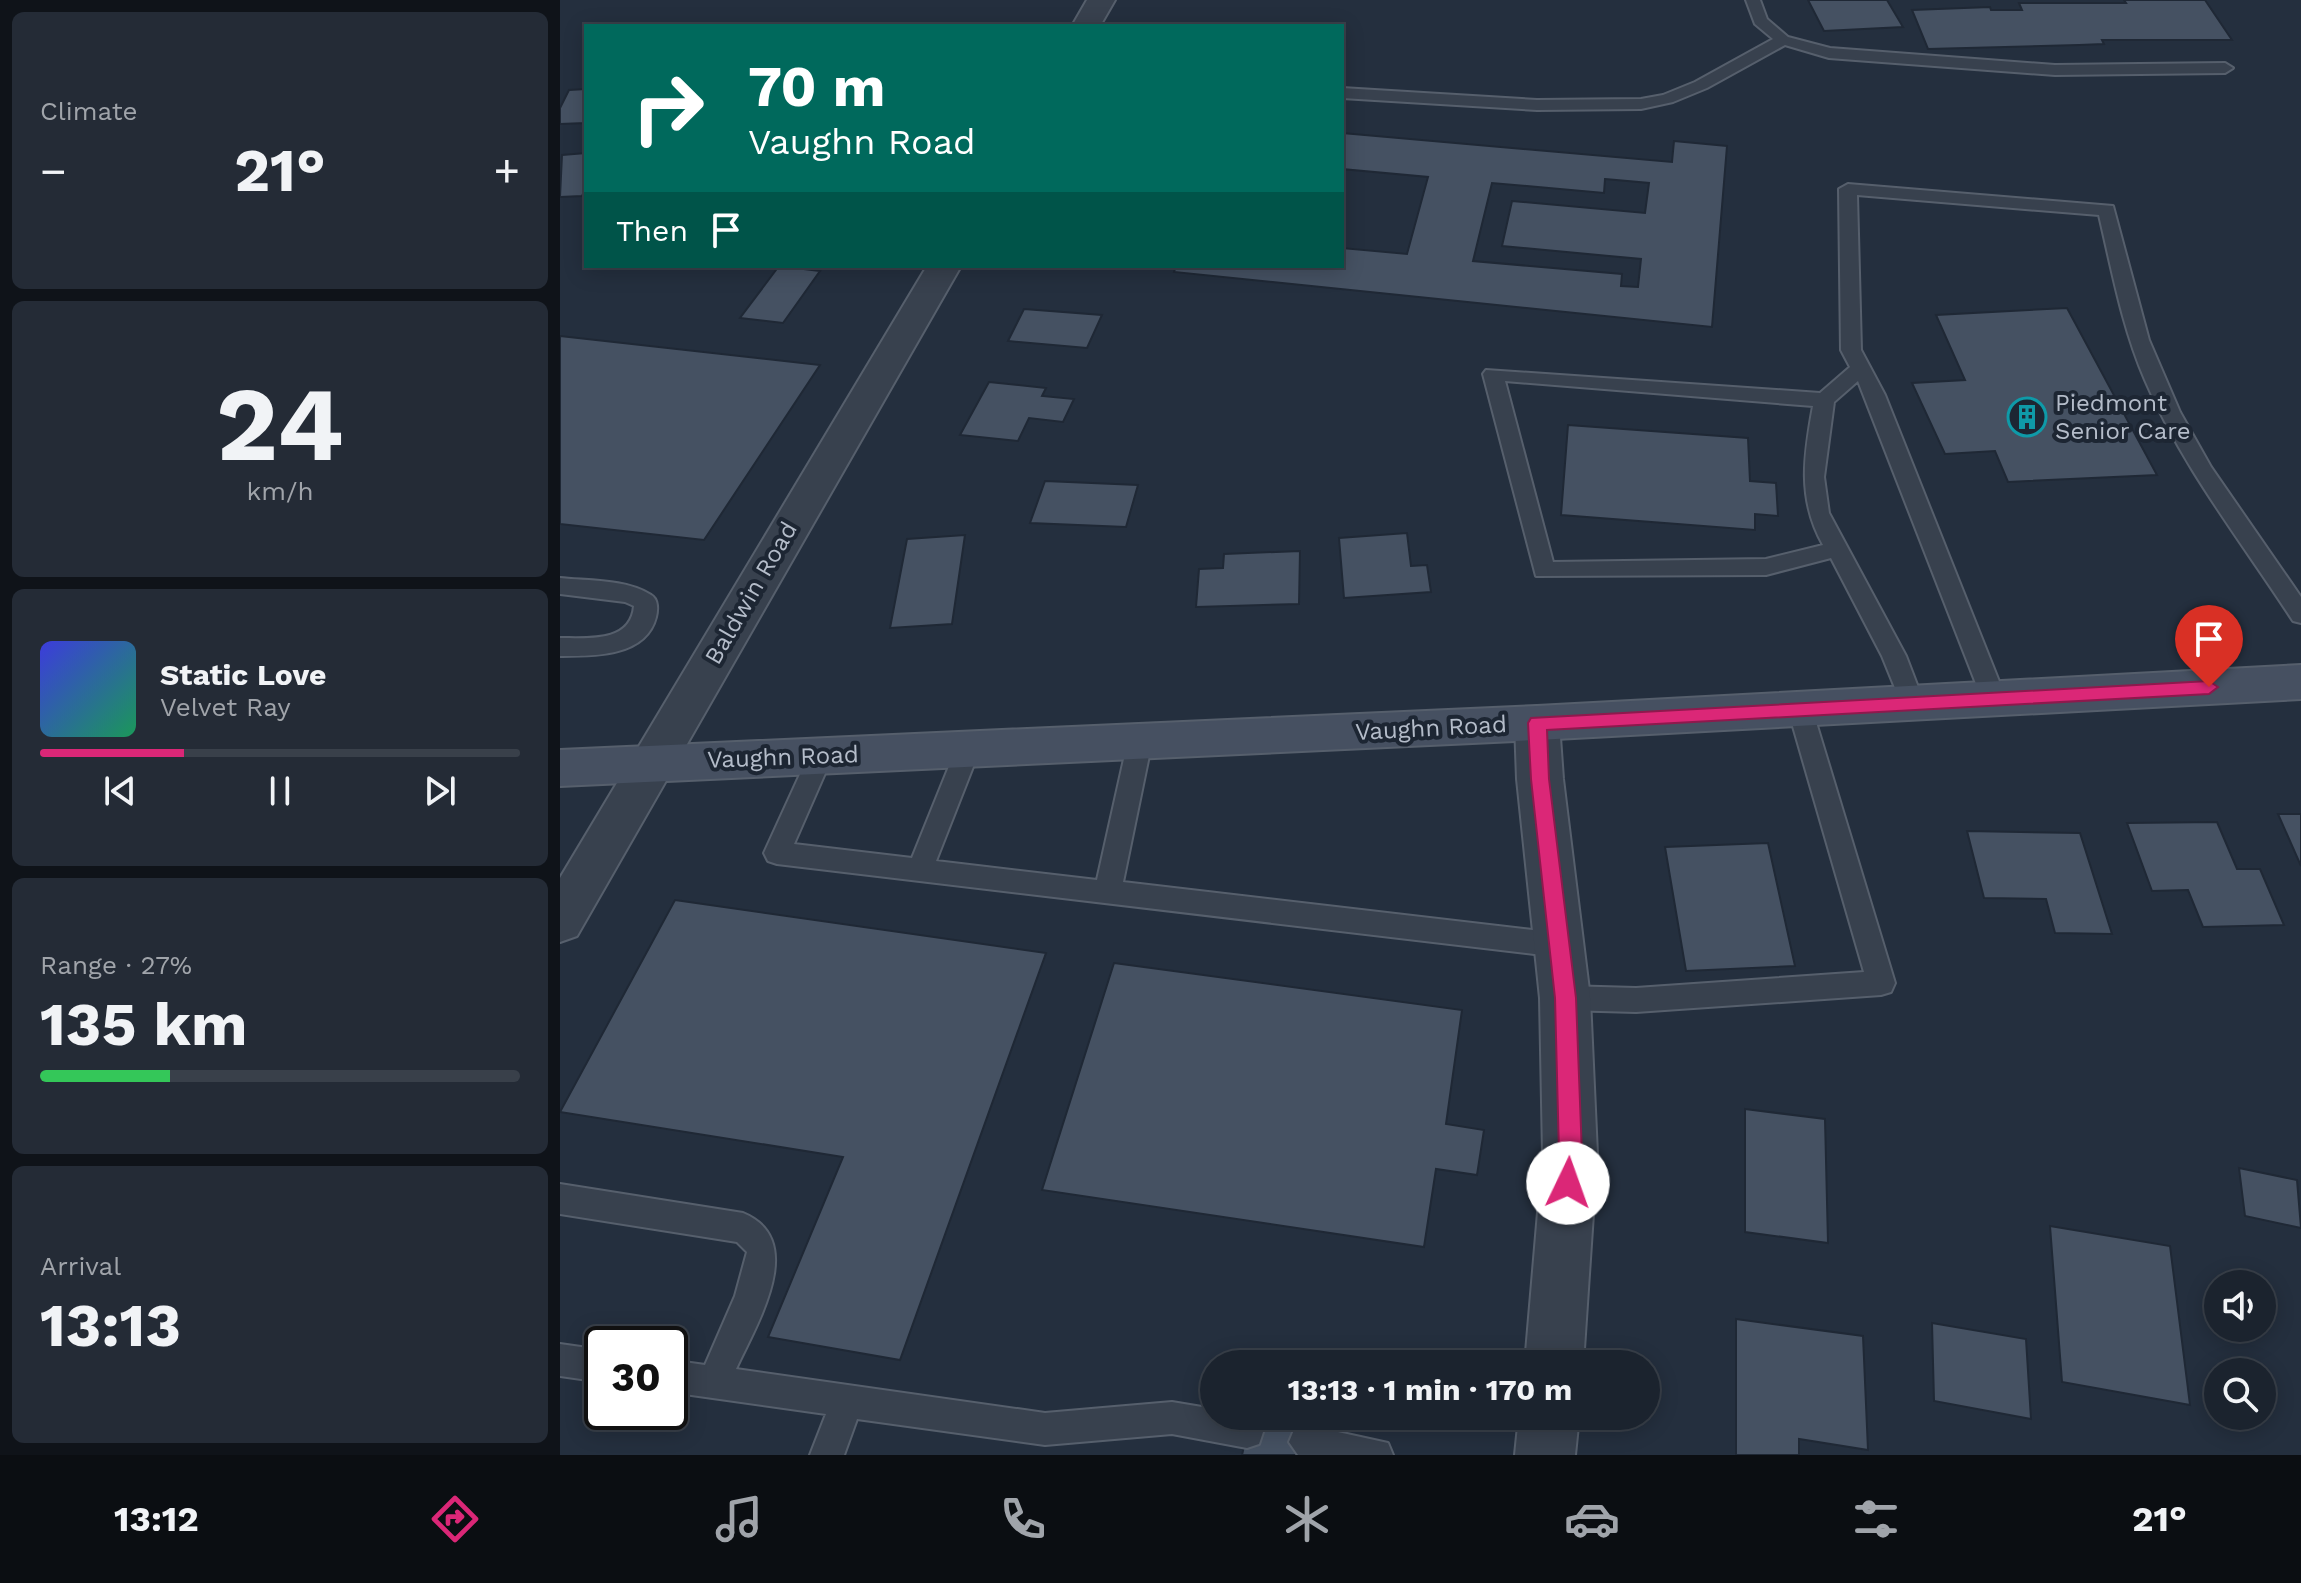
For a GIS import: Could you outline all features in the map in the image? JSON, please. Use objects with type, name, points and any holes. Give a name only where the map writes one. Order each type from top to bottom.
[{"type":"street","points":[[1087,24],[1101,0]]},
{"type":"street","name":"Baldwin Road","points":[[560,921],[943,268]]},
{"type":"street","name":"Vaughn Road","points":[[560,768],[1537,723],[2301,682]]},
{"type":"street","points":[[1537,723],[1540,779],[1565,998],[1570,1154],[1555,1350]]},
{"type":"street","points":[[1545,1455],[1548,1430]]},
{"type":"lane","points":[[1753,0],[1760,21],[1783,40],[1829,53],[2055,70],[2225,68]]},
{"type":"lane","points":[[1344,93],[1537,105],[1641,104],[1667,99],[1701,85],[1783,40]]},
{"type":"lane","points":[[1994,699],[1875,395],[1851,350],[1848,189],[2107,210],[2140,343],[2155,381],[2196,458],[2301,615]]},
{"type":"lane","points":[[1861,368],[1824,400],[1812,470],[1814,501],[1822,527],[1894,656],[1912,703]]},
{"type":"lane","points":[[1824,400],[1493,374],[1544,570],[1766,567],[1837,549]]},
{"type":"lane","points":[[560,586],[629,594],[646,602],[647,612],[642,626],[629,639],[616,644],[560,647]]},
{"type":"lane","points":[[1565,998],[1636,1000],[1881,983],[1800,709]]},
{"type":"lane","points":[[1108,891],[1140,741]]},
{"type":"lane","points":[[920,870],[968,749]]},
{"type":"lane","points":[[821,755],[777,853],[1559,945]]},
{"type":"lane","points":[[560,1199],[743,1228],[755,1237],[762,1252],[758,1274],[714,1382]]},
{"type":"lane","points":[[560,1360],[584,1363]]},
{"type":"lane","points":[[688,1378],[1045,1429],[1172,1418],[1247,1432]]},
{"type":"lane","points":[[827,1455],[848,1401]]},
{"type":"lane","points":[[1306,1442],[1376,1455]]},
{"type":"building","points":[[1808,0],[1887,0],[1903,27],[1824,31]]},
{"type":"building","points":[[2124,0],[2205,0],[2232,40],[2102,40],[2104,44],[1928,49],[1912,10],[1990,7],[1991,10],[2022,10],[2019,3],[2126,3]]},
{"type":"building","points":[[584,89],[584,123],[560,124],[560,108],[569,90]]},
{"type":"building","points":[[1344,133],[1672,162],[1674,141],[1727,146],[1712,327],[1174,272],[1175,268],[1344,268],[1344,248],[1407,254],[1428,177],[1344,169]],"holes":[[[1605,179],[1649,183],[1645,213],[1512,201],[1502,246],[1641,259],[1638,287],[1621,286],[1622,274],[1473,261],[1492,183],[1604,193]]]},
{"type":"building","points":[[584,153],[582,196],[560,197],[562,155]]},
{"type":"building","points":[[778,268],[820,271],[783,323],[740,318]]},
{"type":"building","name":"Piedmont Senior Care","points":[[2067,308],[2157,475],[2008,482],[1995,451],[1945,454],[1912,383],[1965,380],[1936,315]]},
{"type":"building","points":[[1024,309],[1102,315],[1087,348],[1008,341]]},
{"type":"building","points":[[560,336],[820,365],[704,540],[560,524]]},
{"type":"building","points":[[989,382],[1046,388],[1042,396],[1074,399],[1063,422],[1029,418],[1018,441],[960,435]]},
{"type":"building","points":[[1568,425],[1748,438],[1750,481],[1776,483],[1778,516],[1755,514],[1755,530],[1561,515]]},
{"type":"building","points":[[1045,481],[1138,485],[1126,527],[1030,523]]},
{"type":"building","points":[[1407,533],[1411,566],[1427,565],[1431,592],[1344,598],[1339,538]]},
{"type":"building","points":[[965,535],[952,624],[890,628],[907,539]]},
{"type":"building","points":[[1300,551],[1299,604],[1196,607],[1199,569],[1223,568],[1224,554]]},
{"type":"building","points":[[2278,814],[2301,814],[2301,866]]},
{"type":"building","points":[[2217,822],[2237,869],[2260,869],[2284,925],[2203,927],[2188,890],[2152,891],[2127,823]]},
{"type":"building","points":[[1967,831],[2080,833],[2112,934],[2055,933],[2046,899],[1984,898]]},
{"type":"building","points":[[1768,843],[1795,966],[1686,971],[1665,847]]},
{"type":"building","points":[[675,900],[1046,953],[900,1360],[768,1337],[843,1157],[560,1112]]},
{"type":"building","points":[[1114,963],[1462,1010],[1446,1124],[1484,1130],[1477,1175],[1436,1169],[1424,1247],[1042,1190]]},
{"type":"building","points":[[1745,1109],[1825,1119],[1828,1243],[1745,1232]]},
{"type":"building","points":[[2239,1168],[2297,1180],[2301,1228],[2245,1216]]},
{"type":"building","points":[[2050,1226],[2170,1246],[2190,1405],[2062,1382]]},
{"type":"building","points":[[1736,1319],[1863,1336],[1868,1450],[1799,1439],[1799,1455],[1736,1455]]},
{"type":"building","points":[[1932,1323],[2026,1339],[2031,1419],[1934,1401]]},
{"type":"building","points":[[1248,1430],[1308,1430],[1304,1455],[1242,1455]]},
{"type":"place","name":"Piedmont Senior Care","points":[[2027,417]]},
{"type":"route","points":[[1568,1183],[1570,1154],[1565,998],[1540,779],[1537,723],[2209,687]]}]
